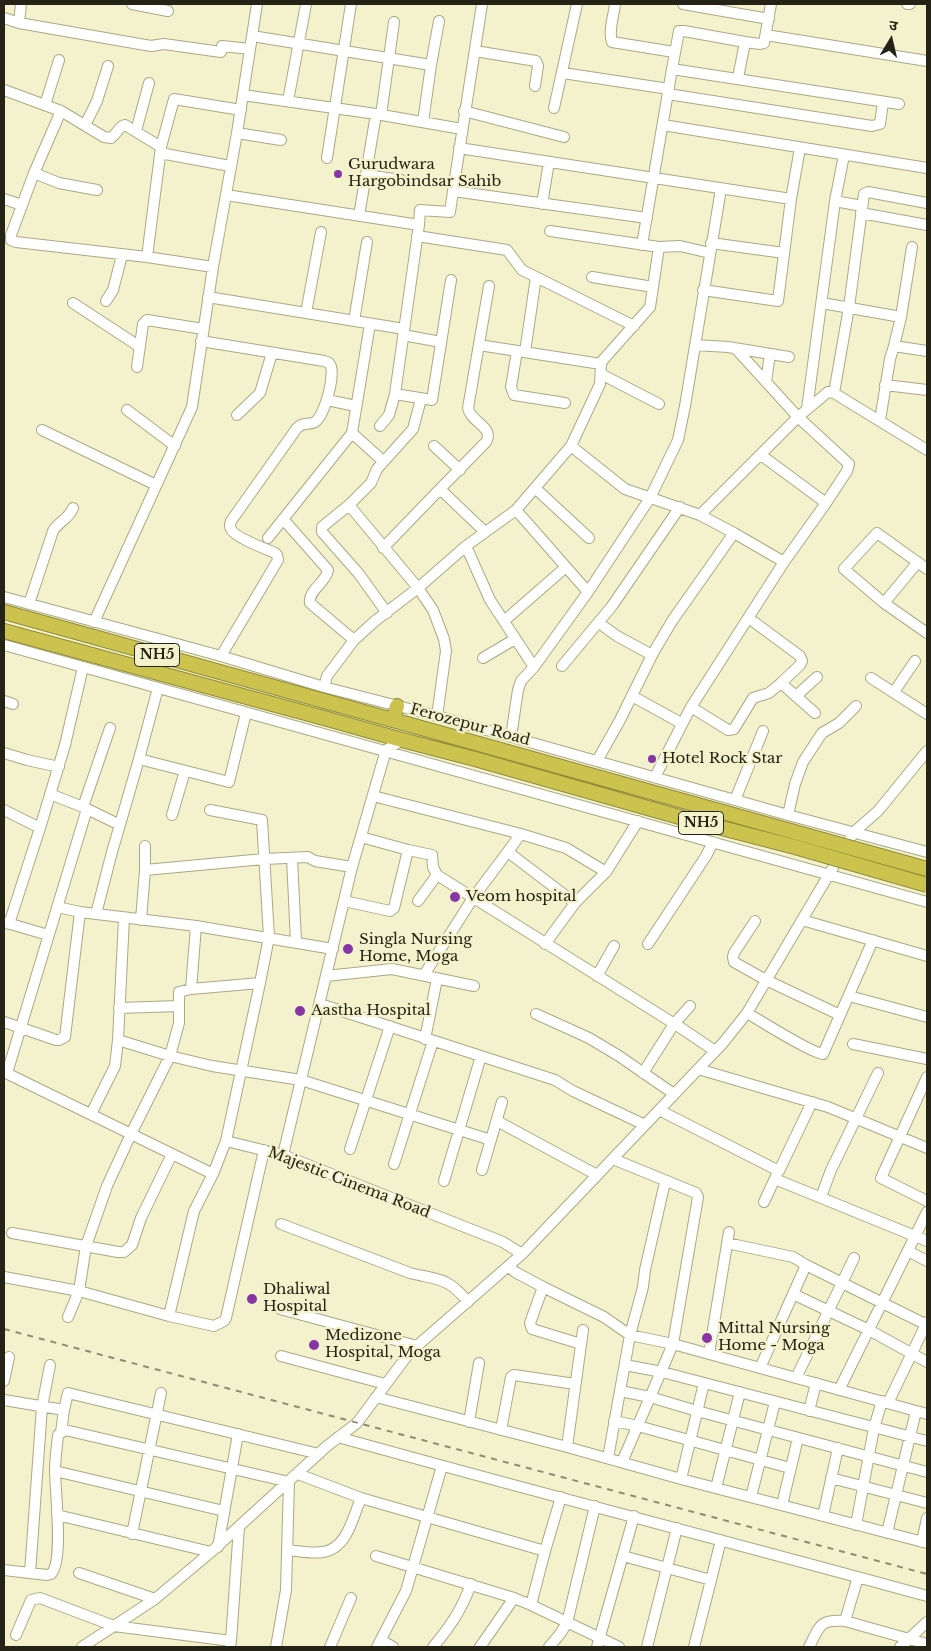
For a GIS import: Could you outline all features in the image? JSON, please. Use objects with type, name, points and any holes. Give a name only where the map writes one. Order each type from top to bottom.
[{"type":"highway","name":"Ferozepur Road","points":[[4,612],[927,869]]},
{"type":"highway","name":"NH5","points":[[4,631],[927,884]]},
{"type":"highway","points":[[393,720],[396,706]]},
{"type":"street","points":[[19,23],[21,4]]},
{"type":"street","points":[[132,4],[168,11]]},
{"type":"street","points":[[94,622],[192,408],[208,296],[241,110],[257,4]]},
{"type":"street","points":[[288,101],[306,4]]},
{"type":"street","points":[[327,158],[351,4]]},
{"type":"street","points":[[380,426],[389,415],[395,394],[420,210],[450,212],[464,110],[482,4]]},
{"type":"street","points":[[554,108],[577,4]]},
{"type":"street","points":[[615,4],[610,38],[612,42],[674,52]]},
{"type":"street","points":[[683,4],[768,19]]},
{"type":"street","points":[[642,245],[679,31],[684,30],[763,44],[771,4]]},
{"type":"street","points":[[4,18],[19,23],[151,46],[164,44],[221,52],[222,46],[250,49]]},
{"type":"street","points":[[423,122],[439,21]]},
{"type":"street","points":[[359,216],[394,22]]},
{"type":"street","points":[[766,35],[927,61]]},
{"type":"street","points":[[252,36],[431,65]]},
{"type":"street","points":[[738,78],[745,42]]},
{"type":"street","points":[[474,51],[536,61],[538,66],[535,86]]},
{"type":"street","points":[[45,105],[59,60]]},
{"type":"street","points":[[85,125],[97,100],[108,66]]},
{"type":"street","points":[[672,69],[899,104]]},
{"type":"street","points":[[563,72],[668,92],[872,126],[880,124],[883,102]]},
{"type":"street","points":[[136,131],[149,83]]},
{"type":"street","points":[[4,90],[61,111],[108,138],[114,136],[122,125],[127,126],[161,150],[230,166]]},
{"type":"street","points":[[243,95],[462,129]]},
{"type":"street","points":[[147,257],[161,150],[174,99],[241,110]]},
{"type":"street","points":[[464,110],[564,137]]},
{"type":"street","points":[[61,111],[34,173],[11,235],[11,240],[213,267]]},
{"type":"street","points":[[663,125],[927,168]]},
{"type":"street","points":[[237,133],[282,140]]},
{"type":"street","points":[[459,148],[654,179],[792,198]]},
{"type":"street","points":[[703,290],[778,301],[800,148]]},
{"type":"street","points":[[807,409],[844,155]]},
{"type":"street","points":[[542,204],[549,162]]},
{"type":"street","points":[[34,173],[59,182],[97,190]]},
{"type":"street","points":[[366,175],[401,180]]},
{"type":"street","points":[[510,737],[521,681],[534,667],[588,592],[650,498],[680,434],[721,189]]},
{"type":"street","points":[[453,191],[647,218]]},
{"type":"street","points":[[834,392],[849,307],[864,194],[868,192],[927,202]]},
{"type":"street","points":[[226,195],[359,216],[507,250],[522,270],[634,326]]},
{"type":"street","points":[[4,199],[22,205]]},
{"type":"street","points":[[836,201],[927,225]]},
{"type":"street","points":[[550,231],[660,247],[680,246],[784,253]]},
{"type":"street","points":[[306,313],[321,232]]},
{"type":"street","points":[[354,321],[368,242]]},
{"type":"street","points":[[324,687],[327,676],[354,640],[466,546],[516,510],[571,446],[600,384],[601,369],[650,306],[660,247]]},
{"type":"street","points":[[880,420],[885,385],[901,316],[912,248]]},
{"type":"street","points":[[106,301],[113,290],[122,255]]},
{"type":"street","points":[[536,277],[521,351],[511,388],[514,395],[565,403]]},
{"type":"street","points":[[592,277],[653,287]]},
{"type":"street","points":[[395,394],[432,400],[451,280]]},
{"type":"street","points":[[383,548],[460,470],[486,442],[489,436],[488,431],[472,417],[468,406],[489,286]]},
{"type":"street","points":[[208,296],[370,324],[441,342]]},
{"type":"street","points":[[73,303],[140,347]]},
{"type":"street","points":[[822,303],[901,316]]},
{"type":"street","points":[[137,367],[143,324],[147,320],[203,328]]},
{"type":"street","points":[[268,538],[352,432],[370,324]]},
{"type":"street","points":[[201,341],[329,362],[332,368],[327,400],[317,420],[312,423],[302,423],[297,428],[231,521],[230,526],[233,532],[277,554],[278,560],[221,656]]},
{"type":"street","points":[[479,345],[521,351],[601,369],[659,404]]},
{"type":"street","points":[[695,345],[789,357]]},
{"type":"street","points":[[894,346],[927,351]]},
{"type":"street","points":[[655,777],[691,706],[784,562],[847,471],[849,464],[798,417],[736,349]]},
{"type":"street","points":[[237,415],[260,393],[272,353]]},
{"type":"street","points":[[766,382],[770,354]]},
{"type":"street","points":[[885,385],[927,390]]},
{"type":"street","points":[[700,515],[798,417],[826,393],[834,392],[927,450]]},
{"type":"street","points":[[387,613],[359,574],[322,532],[323,525],[348,505],[372,481],[375,471],[413,429],[420,398]]},
{"type":"street","points":[[327,400],[356,406]]},
{"type":"street","points":[[127,410],[175,446]]},
{"type":"street","points":[[42,430],[156,485]]},
{"type":"street","points":[[352,432],[384,461]]},
{"type":"street","points":[[434,446],[460,470]]},
{"type":"street","points":[[571,446],[622,487],[700,515],[784,562]]},
{"type":"street","points":[[760,455],[826,503]]},
{"type":"street","points":[[535,488],[589,538]]},
{"type":"street","points":[[440,490],[485,532]]},
{"type":"street","points":[[348,505],[418,588],[434,610],[445,645],[446,657],[437,716]]},
{"type":"street","points":[[562,666],[612,606],[680,507]]},
{"type":"street","points":[[29,604],[53,531],[70,516],[73,508]]},
{"type":"street","points":[[516,510],[588,592]]},
{"type":"street","points":[[283,519],[328,570],[326,578],[311,596],[310,603],[354,640]]},
{"type":"street","points":[[596,761],[672,621],[734,533]]},
{"type":"street","points":[[927,569],[877,533],[844,568],[845,572],[884,603],[927,633]]},
{"type":"street","points":[[466,546],[490,600],[534,667]]},
{"type":"street","points":[[884,603],[918,562]]},
{"type":"street","points":[[504,621],[566,567]]},
{"type":"street","points":[[4,597],[221,656],[324,687],[437,716],[788,815],[927,852]]},
{"type":"street","points":[[598,622],[617,636],[652,655]]},
{"type":"street","points":[[691,706],[728,730],[731,730],[736,728],[753,698],[768,693],[800,665],[802,659],[796,652],[754,622]]},
{"type":"street","points":[[483,658],[515,639]]},
{"type":"street","points":[[4,645],[927,902]]},
{"type":"street","points":[[894,692],[915,661]]},
{"type":"street","points":[[48,935],[6,923],[40,828],[59,767],[83,667]]},
{"type":"street","points":[[796,696],[817,678]]},
{"type":"street","points":[[872,678],[927,714]]},
{"type":"street","points":[[781,683],[815,713]]},
{"type":"street","points":[[96,914],[158,688]]},
{"type":"street","points":[[632,696],[682,723]]},
{"type":"street","points":[[788,815],[795,784],[804,762],[822,733],[839,723],[856,706]]},
{"type":"street","points":[[139,759],[229,782],[246,713]]},
{"type":"street","points":[[110,728],[21,1028],[5,1072],[212,1174]]},
{"type":"street","points":[[735,800],[763,732]]},
{"type":"street","points":[[283,1155],[352,867],[386,750],[402,740]]},
{"type":"street","points":[[82,1647],[155,1598],[240,1527],[338,1437],[357,1423],[410,1352],[522,1254],[715,1051],[747,1013],[854,832],[878,810],[927,751]]},
{"type":"street","points":[[4,753],[59,767]]},
{"type":"street","points":[[172,815],[185,771]]},
{"type":"street","points":[[50,794],[120,825]]},
{"type":"street","points":[[373,796],[521,834],[570,850],[606,872]]},
{"type":"street","points":[[4,810],[40,828]]},
{"type":"street","points":[[169,1316],[194,1211],[226,1141],[269,937],[262,820],[210,810]]},
{"type":"street","points":[[546,944],[575,903],[606,872],[638,821]]},
{"type":"street","points":[[424,976],[474,898],[521,834]]},
{"type":"street","points":[[361,837],[432,855],[433,867],[437,875],[715,1051]]},
{"type":"street","points":[[648,944],[706,856],[712,842]]},
{"type":"street","points":[[141,920],[146,846]]},
{"type":"street","points":[[344,901],[392,910],[408,850]]},
{"type":"street","points":[[508,852],[575,903]]},
{"type":"street","points":[[145,870],[264,859],[308,857],[316,861],[352,867]]},
{"type":"street","points":[[292,858],[296,942]]},
{"type":"street","points":[[418,901],[437,875]]},
{"type":"street","points":[[57,907],[80,912],[269,937],[333,949]]},
{"type":"street","points":[[4,1022],[56,1040],[65,1037],[80,912]]},
{"type":"street","points":[[91,1114],[114,1066],[118,1040],[124,918]]},
{"type":"street","points":[[802,920],[927,956]]},
{"type":"street","points":[[755,921],[734,953],[734,962],[766,980],[840,1015]]},
{"type":"street","points":[[190,989],[196,926]]},
{"type":"street","points":[[747,1013],[804,1046],[822,1054],[825,1052],[873,940]]},
{"type":"street","points":[[597,976],[614,946]]},
{"type":"street","points":[[326,976],[392,969],[474,986]]},
{"type":"street","points":[[394,1164],[410,1114],[429,1040],[437,979]]},
{"type":"street","points":[[68,1317],[79,1291],[86,1246],[107,1186],[170,1056],[179,1023],[180,992],[190,989],[260,983]]},
{"type":"street","points":[[849,996],[927,1018]]},
{"type":"street","points":[[320,1004],[555,1080],[573,1091],[645,1125]]},
{"type":"street","points":[[120,1008],[179,1006]]},
{"type":"street","points":[[643,1073],[674,1024],[690,1006]]},
{"type":"street","points":[[536,1014],[584,1036],[674,1094]]},
{"type":"street","points":[[350,1149],[390,1026]]},
{"type":"street","points":[[118,1040],[170,1056],[212,1066],[301,1080],[491,1140]]},
{"type":"street","points":[[853,1044],[927,1059]]},
{"type":"street","points":[[444,1181],[481,1056]]},
{"type":"street","points":[[698,1069],[812,1102],[927,1148]]},
{"type":"street","points":[[821,1197],[831,1170],[878,1073]]},
{"type":"street","points":[[927,1077],[881,1178],[927,1200]]},
{"type":"street","points":[[482,1170],[502,1102]]},
{"type":"street","points":[[764,1202],[812,1102]]},
{"type":"street","points":[[659,1110],[821,1197],[927,1241]]},
{"type":"street","points":[[497,1121],[597,1175]]},
{"type":"street","name":"Majestic Cinema Road","points":[[226,1141],[283,1155],[502,1242],[522,1254]]},
{"type":"street","points":[[4,1278],[79,1291],[169,1316],[214,1326],[226,1318],[264,1150]]},
{"type":"street","points":[[12,1233],[124,1252],[132,1245],[141,1218],[172,1154]]},
{"type":"street","points":[[613,1159],[665,1182],[696,1193],[698,1197],[673,1344],[622,1462]]},
{"type":"street","points":[[608,1458],[630,1335],[643,1287],[645,1270],[665,1182]]},
{"type":"street","points":[[839,1390],[927,1212]]},
{"type":"street","points":[[281,1224],[410,1273],[443,1281],[456,1288],[468,1302]]},
{"type":"street","points":[[709,1354],[728,1237],[793,1257],[927,1324],[885,1402],[874,1428],[856,1525]]},
{"type":"street","points":[[908,1251],[927,1261]]},
{"type":"street","points":[[796,1378],[854,1258]]},
{"type":"street","points":[[760,1368],[806,1265]]},
{"type":"street","points":[[508,1266],[515,1272],[543,1287],[604,1317],[630,1335],[673,1344],[927,1414]]},
{"type":"street","points":[[543,1287],[530,1323],[532,1329],[581,1344]]},
{"type":"street","points":[[793,1294],[869,1330],[927,1362]]},
{"type":"street","points":[[280,1309],[417,1346]]},
{"type":"street","points":[[567,1447],[583,1330]]},
{"type":"street","points":[[281,1356],[385,1384]]},
{"type":"street","points":[[4,1381],[9,1357]]},
{"type":"street","points":[[469,1422],[479,1364]]},
{"type":"street","points":[[30,1573],[42,1406],[50,1365]]},
{"type":"street","points":[[624,1365],[662,1372],[927,1442]]},
{"type":"street","points":[[501,1430],[511,1377],[514,1375],[575,1384]]},
{"type":"street","points":[[681,1479],[704,1383]]},
{"type":"street","points":[[810,1411],[816,1383]]},
{"type":"street","points":[[620,1391],[927,1472]]},
{"type":"street","points":[[716,1488],[740,1392]]},
{"type":"street","points":[[4,1570],[51,1574],[56,1568],[58,1537],[55,1471],[58,1435],[61,1432],[68,1393],[319,1454]]},
{"type":"street","points":[[132,1534],[161,1394]]},
{"type":"street","points":[[376,1398],[925,1542],[927,1518]]},
{"type":"street","points":[[4,1404],[4,1400],[64,1410]]},
{"type":"street","points":[[751,1497],[775,1402]]},
{"type":"street","points":[[887,1533],[916,1411]]},
{"type":"street","points":[[614,1421],[790,1468]]},
{"type":"street","points":[[61,1432],[65,1430],[289,1482]]},
{"type":"street","points":[[214,1549],[224,1511],[238,1434]]},
{"type":"street","points":[[338,1437],[927,1596]]},
{"type":"street","points":[[782,1505],[798,1438]]},
{"type":"street","points":[[823,1516],[838,1448]]},
{"type":"street","points":[[393,1647],[379,1643],[406,1591],[442,1466]]},
{"type":"street","points":[[55,1471],[224,1511]]},
{"type":"street","points":[[298,1474],[361,1498],[545,1552]]},
{"type":"street","points":[[831,1478],[927,1503]]},
{"type":"street","points":[[276,1647],[286,1590],[289,1482]]},
{"type":"street","points":[[531,1605],[561,1497]]},
{"type":"street","points":[[288,1550],[317,1553],[336,1547],[344,1538],[361,1498]]},
{"type":"street","points":[[549,1647],[567,1622],[595,1506]]},
{"type":"street","points":[[57,1515],[132,1534],[214,1549]]},
{"type":"street","points":[[598,1643],[634,1516]]},
{"type":"street","points":[[16,1635],[29,1604],[35,1598],[40,1598],[114,1626],[230,1644],[240,1527]]},
{"type":"street","points":[[647,1647],[677,1528]]},
{"type":"street","points":[[694,1647],[721,1540]]},
{"type":"street","points":[[376,1556],[514,1598],[567,1622],[598,1643],[619,1647]]},
{"type":"street","points":[[623,1556],[711,1580]]},
{"type":"street","points":[[79,1573],[155,1598]]},
{"type":"street","points":[[845,1621],[858,1577]]},
{"type":"street","points":[[433,1647],[456,1618],[464,1604],[471,1584]]},
{"type":"street","points":[[330,1647],[351,1598]]},
{"type":"street","points":[[480,1647],[514,1598]]},
{"type":"street","points":[[809,1647],[823,1624],[828,1621],[845,1621],[927,1644]]},
{"type":"street","points":[[900,1647],[927,1622]]},
{"type":"railway","points":[[4,1329],[927,1574]]},
{"type":"place","name":"Gurudwara Hargobindsar Sahib","points":[[338,174]]},
{"type":"place","name":"Hotel Rock Star","points":[[652,759]]},
{"type":"place","name":"Veom hospital","points":[[455,897]]},
{"type":"place","name":"Singla Nursing Home, Moga","points":[[348,949]]},
{"type":"place","name":"Aastha Hospital","points":[[300,1011]]},
{"type":"place","name":"Dhaliwal Hospital","points":[[252,1299]]},
{"type":"place","name":"Mittal Nursing Home - Moga","points":[[707,1338]]},
{"type":"place","name":"Medizone Hospital, Moga","points":[[314,1345]]}]
